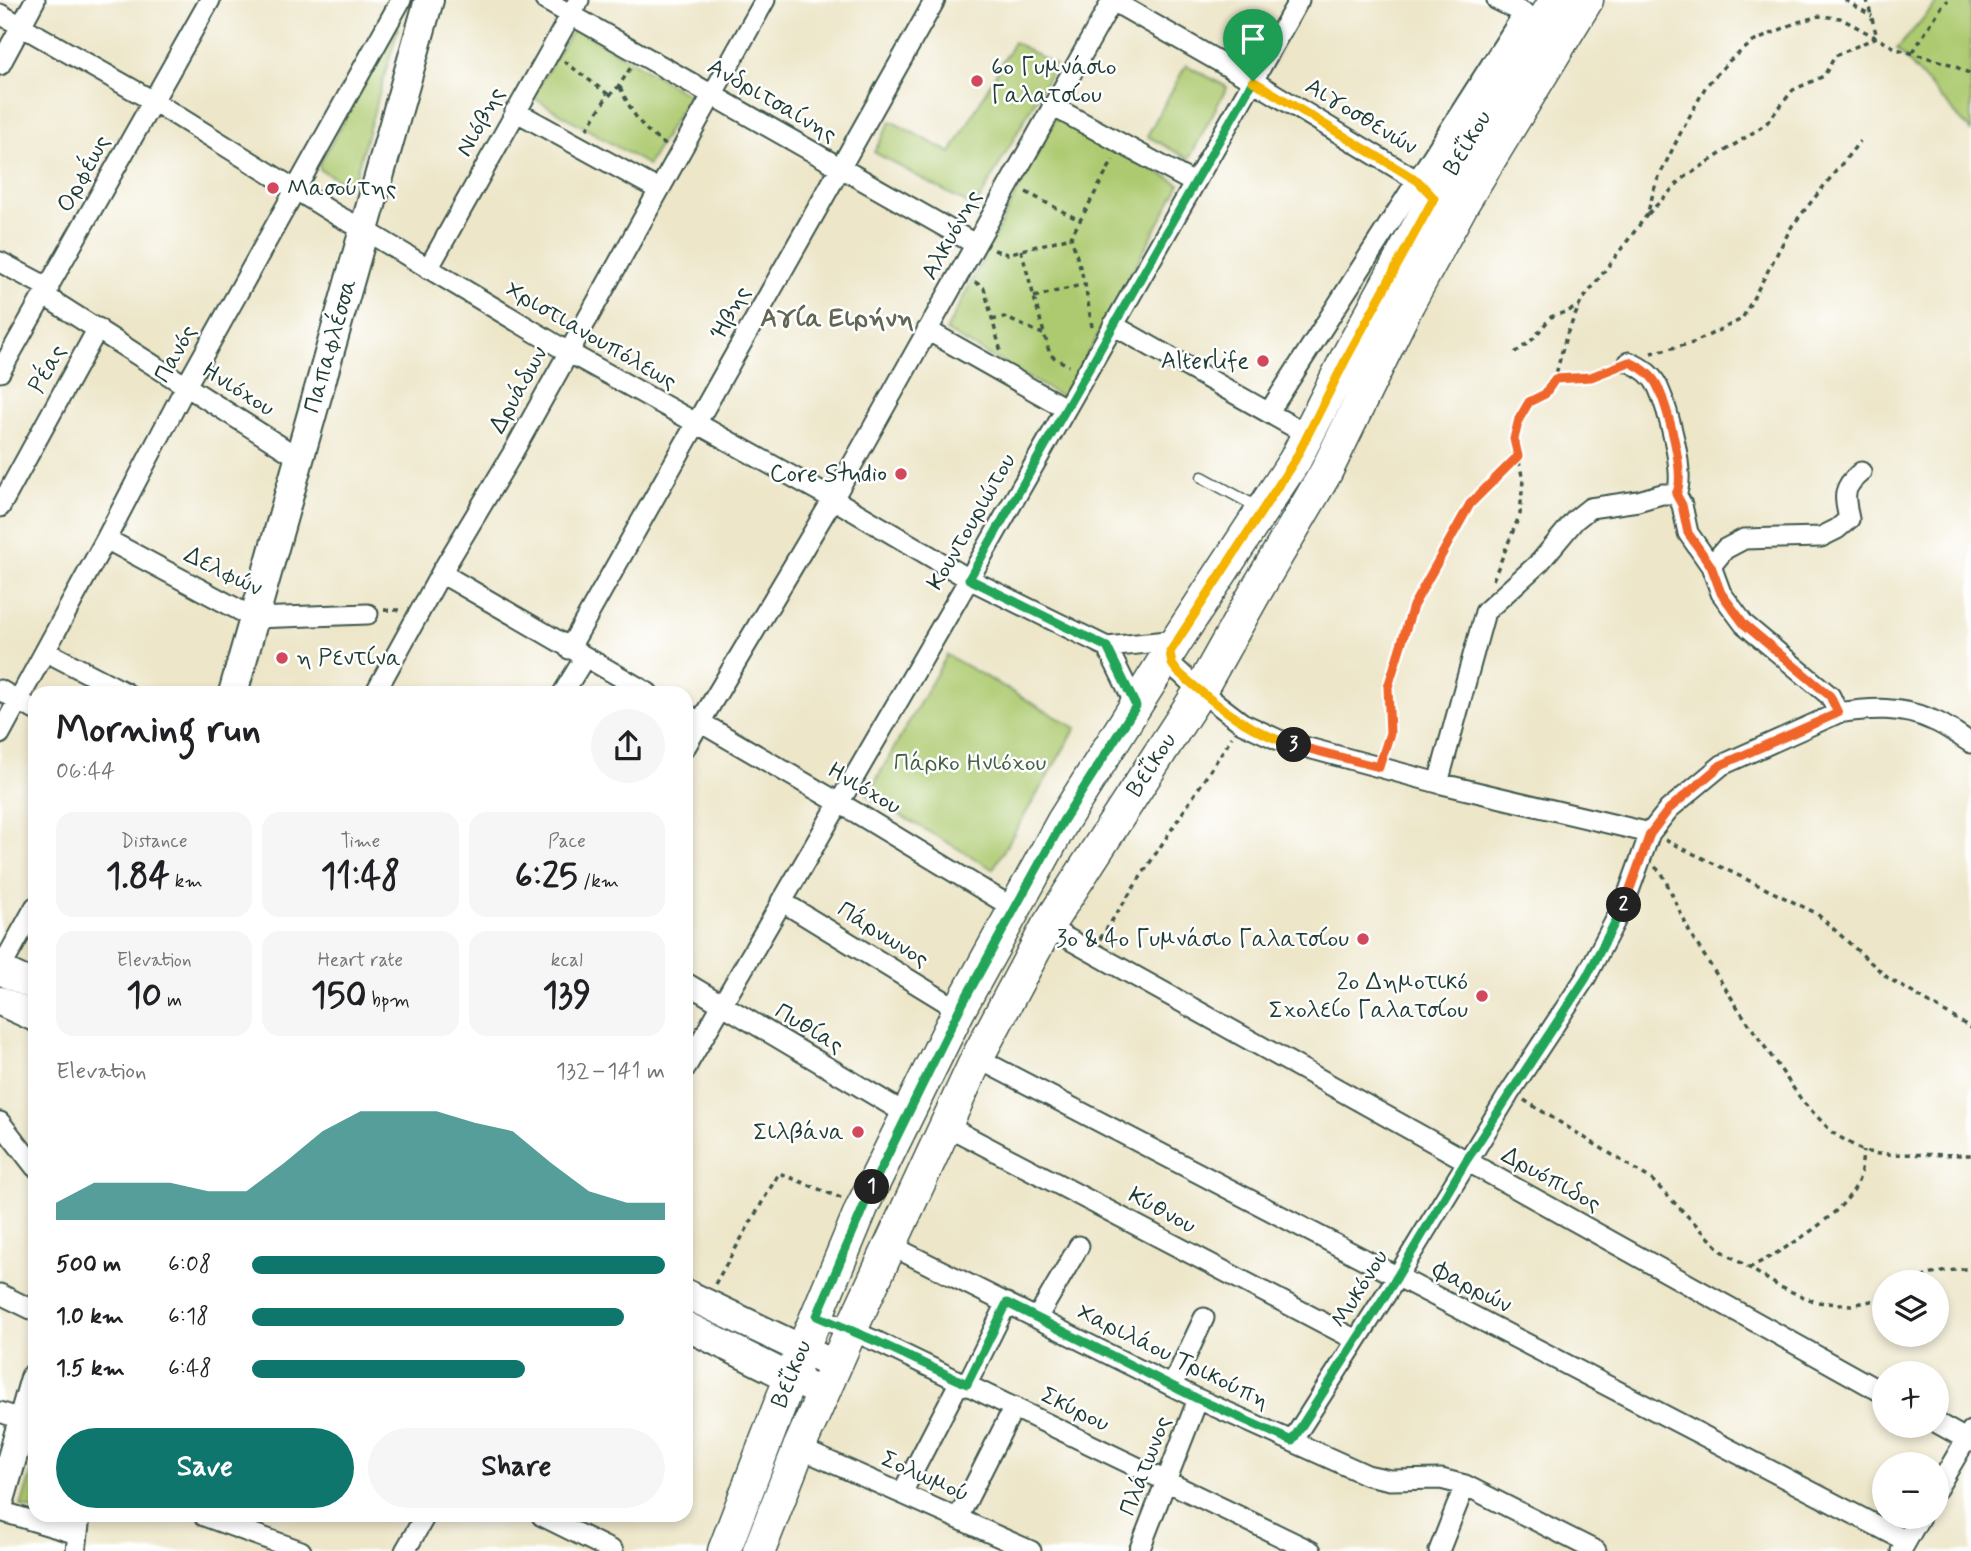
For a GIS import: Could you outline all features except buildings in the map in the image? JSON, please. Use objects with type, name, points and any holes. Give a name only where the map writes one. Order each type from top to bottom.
[{"type":"main road","name":"Βεΐκου","points":[[759,1551],[835,1365],[977,1058],[1047,927],[1200,691],[1325,474],[1408,304],[1457,214],[1587,0]]},
{"type":"main road","name":"Βεΐκου","points":[[724,1551],[796,1363],[862,1207],[959,1010],[1063,821],[1295,460],[1426,190],[1541,12]]},
{"type":"street","points":[[0,65],[35,0]]},
{"type":"street","name":"Ορφέως","points":[[0,372],[210,0]]},
{"type":"street","name":"Πανός","points":[[33,686],[45,651],[186,386],[401,0]]},
{"type":"street","name":"Παπαφλέσσα","points":[[235,686],[429,0]]},
{"type":"street","name":"Ανδριτσαίνης","points":[[545,0],[575,7],[639,54],[975,244]]},
{"type":"street","name":"Δρυάδων","points":[[379,686],[441,573],[511,456],[765,0]]},
{"type":"street","name":"Ήβης","points":[[566,686],[577,653],[696,425],[935,0]]},
{"type":"street","name":"Κουντουριώτου","points":[[693,1055],[969,579],[1298,0]]},
{"type":"street","points":[[1497,0],[1541,12]]},
{"type":"street","name":"Αιγοσθενών","points":[[1116,1],[1253,81],[1426,190]]},
{"type":"street","name":"Αλκυόνης","points":[[693,718],[833,499],[1052,106],[1116,1]]},
{"type":"street","name":"Νιόβης","points":[[428,269],[575,7]]},
{"type":"street","name":"Χριστιανουπόλεως","points":[[0,14],[153,101],[338,216],[568,352],[833,499],[969,579],[1107,647]]},
{"type":"street","points":[[1052,106],[1194,184]]},
{"type":"street","points":[[515,111],[659,190]]},
{"type":"street","points":[[1269,412],[1426,190]]},
{"type":"street","name":"Ηνιόχου","points":[[0,262],[299,458]]},
{"type":"street","points":[[1113,325],[1308,435]]},
{"type":"street","name":"Ρέας","points":[[0,507],[98,328]]},
{"type":"street","points":[[927,330],[1065,408]]},
{"type":"street","points":[[1629,362],[1639,366],[1658,386],[1678,457],[1679,489],[1676,494]]},
{"type":"street","points":[[1711,566],[1725,549],[1744,539],[1821,537],[1837,529],[1849,519],[1845,490],[1861,471]]},
{"type":"street","points":[[1438,783],[1485,612],[1540,562],[1575,520],[1590,508],[1638,501],[1662,494],[1676,494]]},
{"type":"street","points":[[1676,494],[1682,505],[1688,533],[1711,566],[1721,593],[1744,624],[1830,696],[1838,713]]},
{"type":"street","name":"Δελφών","points":[[106,540],[254,618],[368,614]]},
{"type":"street","points":[[441,573],[636,686]]},
{"type":"street","points":[[1136,706],[1107,647],[1173,646],[1174,667],[1200,691],[1242,723],[1279,740],[1438,783],[1650,834]]},
{"type":"street","points":[[45,651],[112,686]]},
{"type":"street","points":[[0,690],[27,705]]},
{"type":"street","name":"Πανός","points":[[0,734],[27,705]]},
{"type":"street","name":"Μυκόνου","points":[[1292,1441],[1397,1277],[1466,1161],[1586,978],[1625,902],[1650,834],[1669,809],[1721,765],[1838,713],[1900,709],[1933,720],[1970,746]]},
{"type":"street","name":"Ηνιόχου","points":[[693,718],[1015,909]]},
{"type":"street","name":"Πάρνωνος","points":[[781,901],[959,1010]]},
{"type":"street","points":[[28,920],[0,970],[28,983]]},
{"type":"street","name":"Δρυόπιδος","points":[[1047,927],[1872,1387]]},
{"type":"street","name":"Πυθίας","points":[[693,987],[908,1115]]},
{"type":"street","points":[[0,1001],[28,1014]]},
{"type":"street","name":"Φαρρών","points":[[977,1058],[1903,1546]]},
{"type":"street","points":[[0,1122],[28,1158]]},
{"type":"street","name":"Κύθνου","points":[[945,1125],[1356,1340]]},
{"type":"street","name":"Χαριλάου Τρικούπη","points":[[890,1245],[1198,1399],[1367,1475],[1390,1480],[1441,1479],[1465,1485],[1596,1551]]},
{"type":"street","points":[[1037,1318],[1079,1246]]},
{"type":"street","points":[[698,1293],[796,1363],[823,1394]]},
{"type":"street","points":[[0,1294],[28,1308]]},
{"type":"street","points":[[902,1493],[1007,1303]]},
{"type":"street","name":"Σκύρου","points":[[817,1316],[1014,1407],[1311,1551]]},
{"type":"street","points":[[1172,1386],[1203,1318]]},
{"type":"street","points":[[693,1328],[796,1363],[835,1365]]},
{"type":"street","points":[[0,1500],[11,1416],[28,1389]]},
{"type":"street","name":"Πλάτωνος","points":[[1139,1551],[1198,1399]]},
{"type":"street","points":[[958,1518],[1014,1407]]},
{"type":"street","points":[[1949,1429],[1969,1438],[1949,1470]]},
{"type":"street","name":"Σολωμού","points":[[799,1448],[1031,1551]]},
{"type":"street","points":[[1439,1551],[1465,1485]]},
{"type":"street","points":[[0,1511],[28,1519]]},
{"type":"street","points":[[37,1522],[78,1534]]},
{"type":"street","points":[[221,1522],[301,1551]]},
{"type":"street","points":[[405,1551],[422,1522]]},
{"type":"street","points":[[554,1522],[613,1551]]},
{"type":"street","points":[[1903,1546],[1913,1529]]},
{"type":"lane","points":[[1202,477],[1262,510]]},
{"type":"path","points":[[1845,0],[1872,16]]},
{"type":"path","points":[[1867,0],[1877,37]]},
{"type":"path","points":[[1913,52],[1948,0]]},
{"type":"path","points":[[1647,215],[1656,184],[1706,86],[1729,61],[1753,42],[1795,23],[1819,16],[1840,18],[1897,49],[1913,52],[1971,74]]},
{"type":"path","points":[[1485,612],[1495,574],[1520,514],[1523,480],[1514,439],[1519,419],[1529,402],[1545,394],[1555,379],[1566,336],[1578,307],[1647,215],[1681,180],[1766,124],[1793,90],[1824,76],[1835,56],[1877,37]]},
{"type":"path","points":[[549,52],[571,65],[609,95]]},
{"type":"path","points":[[577,143],[639,54]]},
{"type":"path","points":[[619,86],[635,118],[644,128],[656,139],[680,152]]},
{"type":"path","points":[[1555,379],[1591,377],[1649,354],[1693,343],[1742,319],[1792,226],[1860,141]]},
{"type":"path","points":[[1096,354],[1085,284],[1071,237],[1121,144]]},
{"type":"path","points":[[1009,183],[1079,220]]},
{"type":"path","points":[[975,244],[1007,254],[1071,237]]},
{"type":"path","points":[[1021,250],[1050,355],[1084,375]]},
{"type":"path","points":[[960,270],[984,288],[1001,354],[995,368]]},
{"type":"path","points":[[1034,297],[1085,284]]},
{"type":"path","points":[[1515,353],[1533,339],[1550,317],[1578,307]]},
{"type":"path","points":[[992,320],[1004,317],[1045,335]]},
{"type":"path","points":[[1379,767],[1390,733],[1388,687],[1413,606],[1470,504],[1518,456]]},
{"type":"path","points":[[368,614],[374,610],[420,610]]},
{"type":"path","points":[[1091,952],[1242,723]]},
{"type":"path","points":[[1650,834],[1816,913],[1888,978],[1971,1028]]},
{"type":"path","points":[[1642,857],[1662,873],[1691,934],[1803,1101],[1833,1133],[1863,1151],[1878,1154],[1971,1155]]},
{"type":"path","points":[[1510,1092],[1651,1179],[1722,1251],[1780,1287],[1816,1302],[1852,1305],[1872,1301]]},
{"type":"path","points":[[1749,1268],[1815,1229],[1849,1196],[1859,1179],[1863,1151]]},
{"type":"path","points":[[698,1293],[779,1173],[846,1200]]},
{"type":"path","points":[[1949,1271],[1971,1268]]},
{"type":"green space","points":[[1939,0],[1971,0],[1971,131],[1897,49]]},
{"type":"green space","points":[[397,25],[353,184],[349,185],[320,170],[319,165]]},
{"type":"green space","points":[[574,27],[689,95],[648,165],[532,97]]},
{"type":"green space","points":[[1014,42],[1055,65],[975,208],[874,152],[891,121],[951,153]]},
{"type":"green space","points":[[1186,65],[1227,87],[1189,159],[1147,136]]},
{"type":"green space","points":[[1056,116],[1180,184],[1064,398],[946,331]]},
{"type":"green space","name":"Πάρκο Ηνιόχου","points":[[947,655],[1076,728],[993,869],[867,796]]},
{"type":"green space","points":[[28,1484],[28,1508],[21,1506]]},
{"type":"place","name":"6ο Γυμνάσιο Γαλατσίου","points":[[977,81]]},
{"type":"place","name":"Μασούτης","points":[[273,188]]},
{"type":"place","name":"Alterlife","points":[[1263,361]]},
{"type":"place","name":"Core Studio","points":[[901,474]]},
{"type":"place","name":"η Ρεντίνα","points":[[282,658]]},
{"type":"place","name":"3ο & 4ο Γυμνάσιο Γαλατσίου","points":[[1363,939]]},
{"type":"place","name":"2ο Δημοτικό Σχολείο Γαλατσίου","points":[[1482,996]]},
{"type":"place","name":"Σιλβάνα","points":[[858,1132]]},
{"type":"district","name":"Αγία Ειρήνη","points":[[837,319]]},
{"type":"route","points":[[1253,81],[1418,181],[1434,198],[1347,357],[1295,460],[1170,652],[1172,664],[1177,671],[1242,723],[1279,740],[1379,767],[1390,733],[1388,687],[1413,606],[1470,504],[1518,456],[1514,439],[1519,419],[1529,402],[1545,394],[1555,379],[1591,377],[1629,362],[1639,366],[1658,386],[1678,457],[1680,474],[1676,494],[1682,505],[1688,533],[1711,566],[1721,593],[1744,624],[1830,696],[1838,713],[1721,765],[1669,809],[1650,834],[1625,902],[1586,978],[1466,1161],[1397,1277],[1292,1441],[1198,1399],[1007,1303],[967,1384],[817,1316],[862,1207],[959,1010],[1063,821],[1136,706],[1107,647],[969,579],[1253,81]]}]
